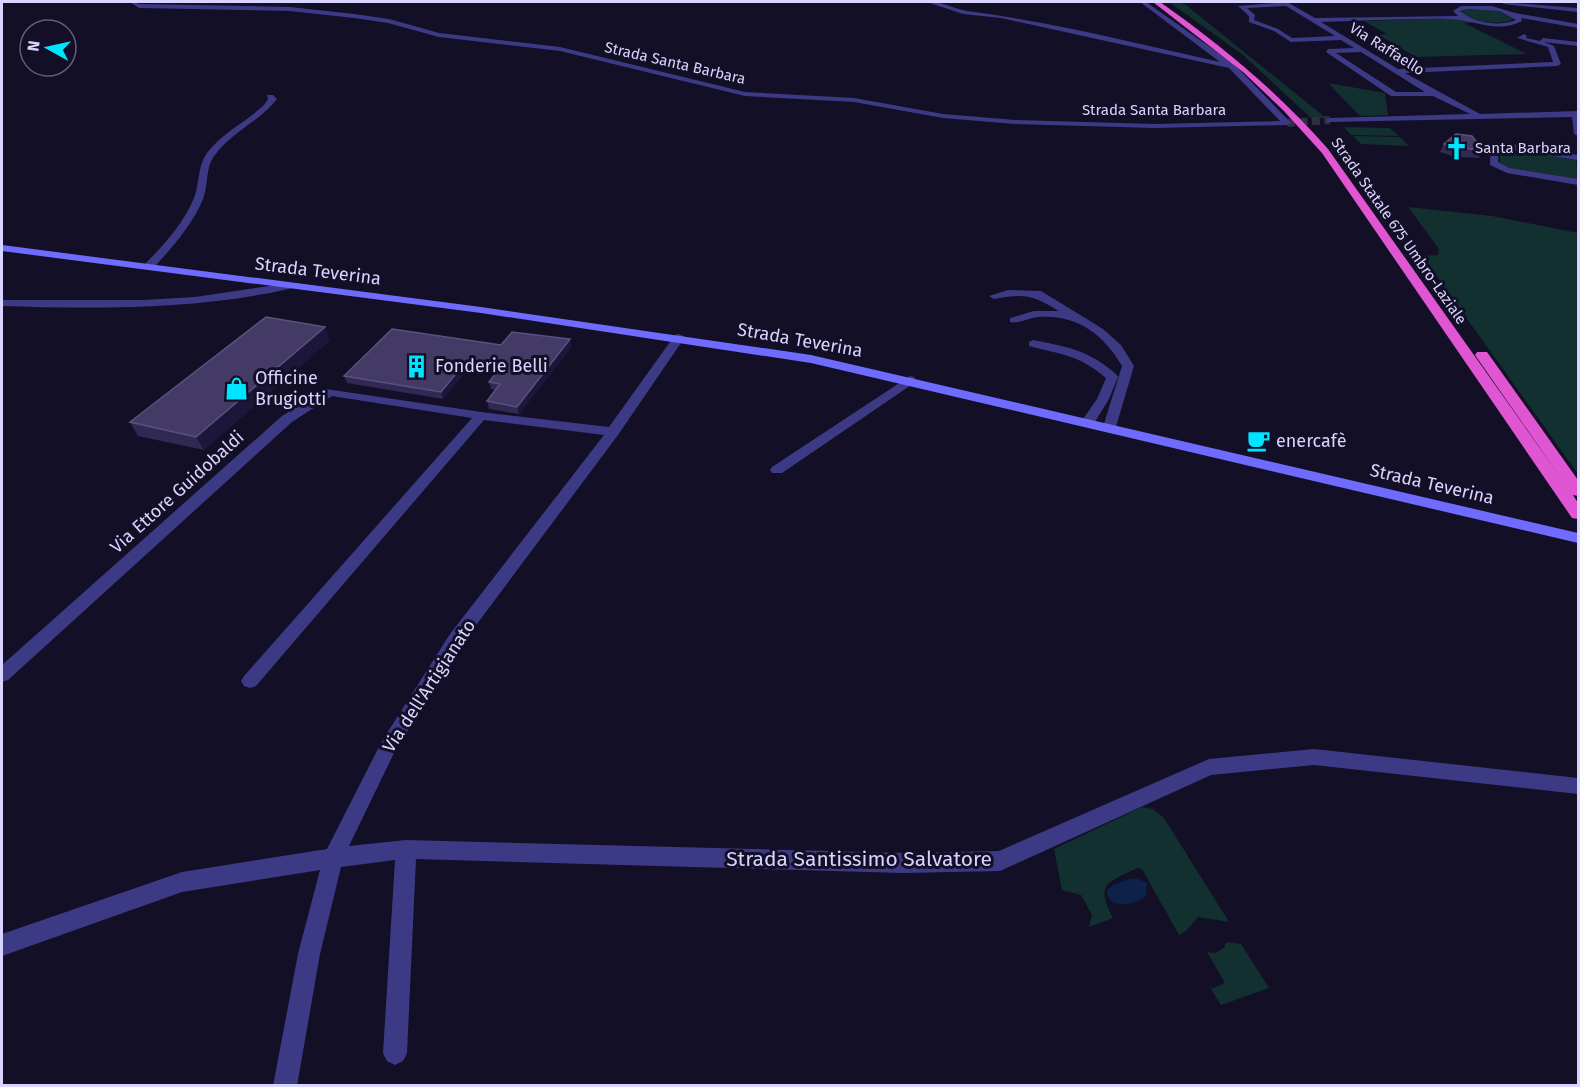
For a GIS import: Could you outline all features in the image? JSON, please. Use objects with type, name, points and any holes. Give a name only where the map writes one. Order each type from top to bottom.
[{"type":"highway","name":"Strada Statale 675 Umbro-Laziale","points":[[1156,2],[1246,69],[1287,107],[1325,151],[1578,514]]},
{"type":"highway","name":"Strada Statale 675 Umbro-Laziale","points":[[1163,2],[1263,76],[1317,130],[1356,179],[1578,491]]},
{"type":"main road","name":"Strada Teverina","points":[[2,248],[679,337],[811,359],[910,380],[1578,538]]},
{"type":"street","name":"Strada Santa Barbara","points":[[133,2],[139,6],[290,9],[354,16],[389,21],[440,35],[560,49],[745,94],[854,100],[943,116],[1015,122],[1154,126],[1287,123],[1231,66]]},
{"type":"street","points":[[930,2],[963,12],[1001,16],[1231,66]]},
{"type":"street","points":[[1143,2],[1231,66]]},
{"type":"street","points":[[1504,2],[1578,10]]},
{"type":"street","points":[[1286,3],[1241,6],[1252,15],[1251,21],[1276,30],[1291,40],[1344,38]]},
{"type":"street","name":"Via Raffaello","points":[[1286,3],[1434,94],[1479,115]]},
{"type":"street","points":[[1455,16],[1459,9],[1491,3],[1514,22],[1524,36],[1578,44]]},
{"type":"street","points":[[1477,7],[1499,10]]},
{"type":"street","points":[[1315,20],[1455,16],[1492,23],[1538,21],[1578,26]]},
{"type":"street","points":[[1398,71],[1557,64],[1551,46],[1520,38],[1524,36]]},
{"type":"street","points":[[1363,50],[1328,51],[1394,94],[1434,94]]},
{"type":"street","points":[[148,267],[195,209],[210,156],[232,134],[266,107],[273,99],[270,97]]},
{"type":"street","points":[[1330,120],[1576,114],[1578,134]]},
{"type":"street","points":[[1578,157],[1498,145],[1495,146],[1493,163],[1507,170],[1578,182]]},
{"type":"street","points":[[2,303],[143,303],[195,300],[289,286]]},
{"type":"street","points":[[994,296],[1008,293],[1037,293],[1099,331],[1118,347],[1128,366],[1110,427]]},
{"type":"street","points":[[1014,320],[1022,316],[1051,312],[1073,317]]},
{"type":"street","name":"Via dell'Artigianato","points":[[285,1086],[309,954],[333,858],[388,747],[456,639],[613,432],[679,337]]},
{"type":"street","points":[[1033,344],[1060,349],[1092,360],[1112,377],[1103,399],[1089,422]]},
{"type":"street","points":[[777,470],[910,380]]},
{"type":"street","name":"Via Ettore Guidobaldi","points":[[2,675],[287,419],[330,392],[481,416],[613,432]]},
{"type":"street","points":[[250,681],[481,416]]},
{"type":"street","name":"Strada Santissimo Salvatore","points":[[2,945],[182,882],[406,849],[903,863],[1000,861],[1209,767],[1314,757],[1578,786]]},
{"type":"street","points":[[395,1053],[406,849]]},
{"type":"green space","points":[[1169,2],[1180,2],[1186,5],[1326,118],[1311,118],[1243,55]]},
{"type":"green space","points":[[1468,9],[1498,11],[1513,19],[1501,23],[1481,21],[1463,14],[1462,11]]},
{"type":"green space","points":[[1454,18],[1475,22],[1464,23],[1527,54],[1416,57],[1379,35],[1387,34],[1364,21]]},
{"type":"green space","points":[[1328,83],[1385,93],[1388,115],[1360,116]]},
{"type":"green space","points":[[1344,127],[1390,128],[1399,136],[1351,135]]},
{"type":"green space","points":[[1353,136],[1400,137],[1409,146],[1361,144]]},
{"type":"green space","points":[[1500,148],[1576,159],[1578,180],[1508,169],[1500,164]]},
{"type":"green space","points":[[1408,207],[1492,216],[1578,233],[1578,474],[1422,256],[1438,255],[1439,249]]},
{"type":"green space","points":[[1142,807],[1153,809],[1164,818],[1229,922],[1198,917],[1186,931],[1179,935],[1142,869],[1137,868],[1107,885],[1105,898],[1113,918],[1089,927],[1092,915],[1081,895],[1062,890],[1054,849]]},
{"type":"green space","points":[[1226,942],[1241,944],[1269,988],[1221,1005],[1211,989],[1225,983],[1207,952],[1215,953],[1224,948]]},
{"type":"water","points":[[1129,879],[1138,879],[1147,883],[1146,896],[1130,903],[1113,903],[1107,891],[1113,885]]},
{"type":"building","points":[[1456,134],[1472,136],[1483,150],[1444,144]]},
{"type":"building","name":"Officine Brugiotti","points":[[266,317],[325,327],[196,437],[130,422]]},
{"type":"building","points":[[392,329],[501,345],[512,332],[570,339],[517,407],[487,401],[500,384],[489,382],[503,364],[469,358],[441,392],[344,376]]},
{"type":"tunnel","points":[[1287,123],[1330,120]]},
{"type":"place","name":"Santa Barbara","points":[[1457,148]]},
{"type":"place","name":"Fonderie Belli","points":[[417,366]]},
{"type":"place","name":"Officine Brugiotti","points":[[237,388]]},
{"type":"place","name":"enercafè","points":[[1258,441]]}]
